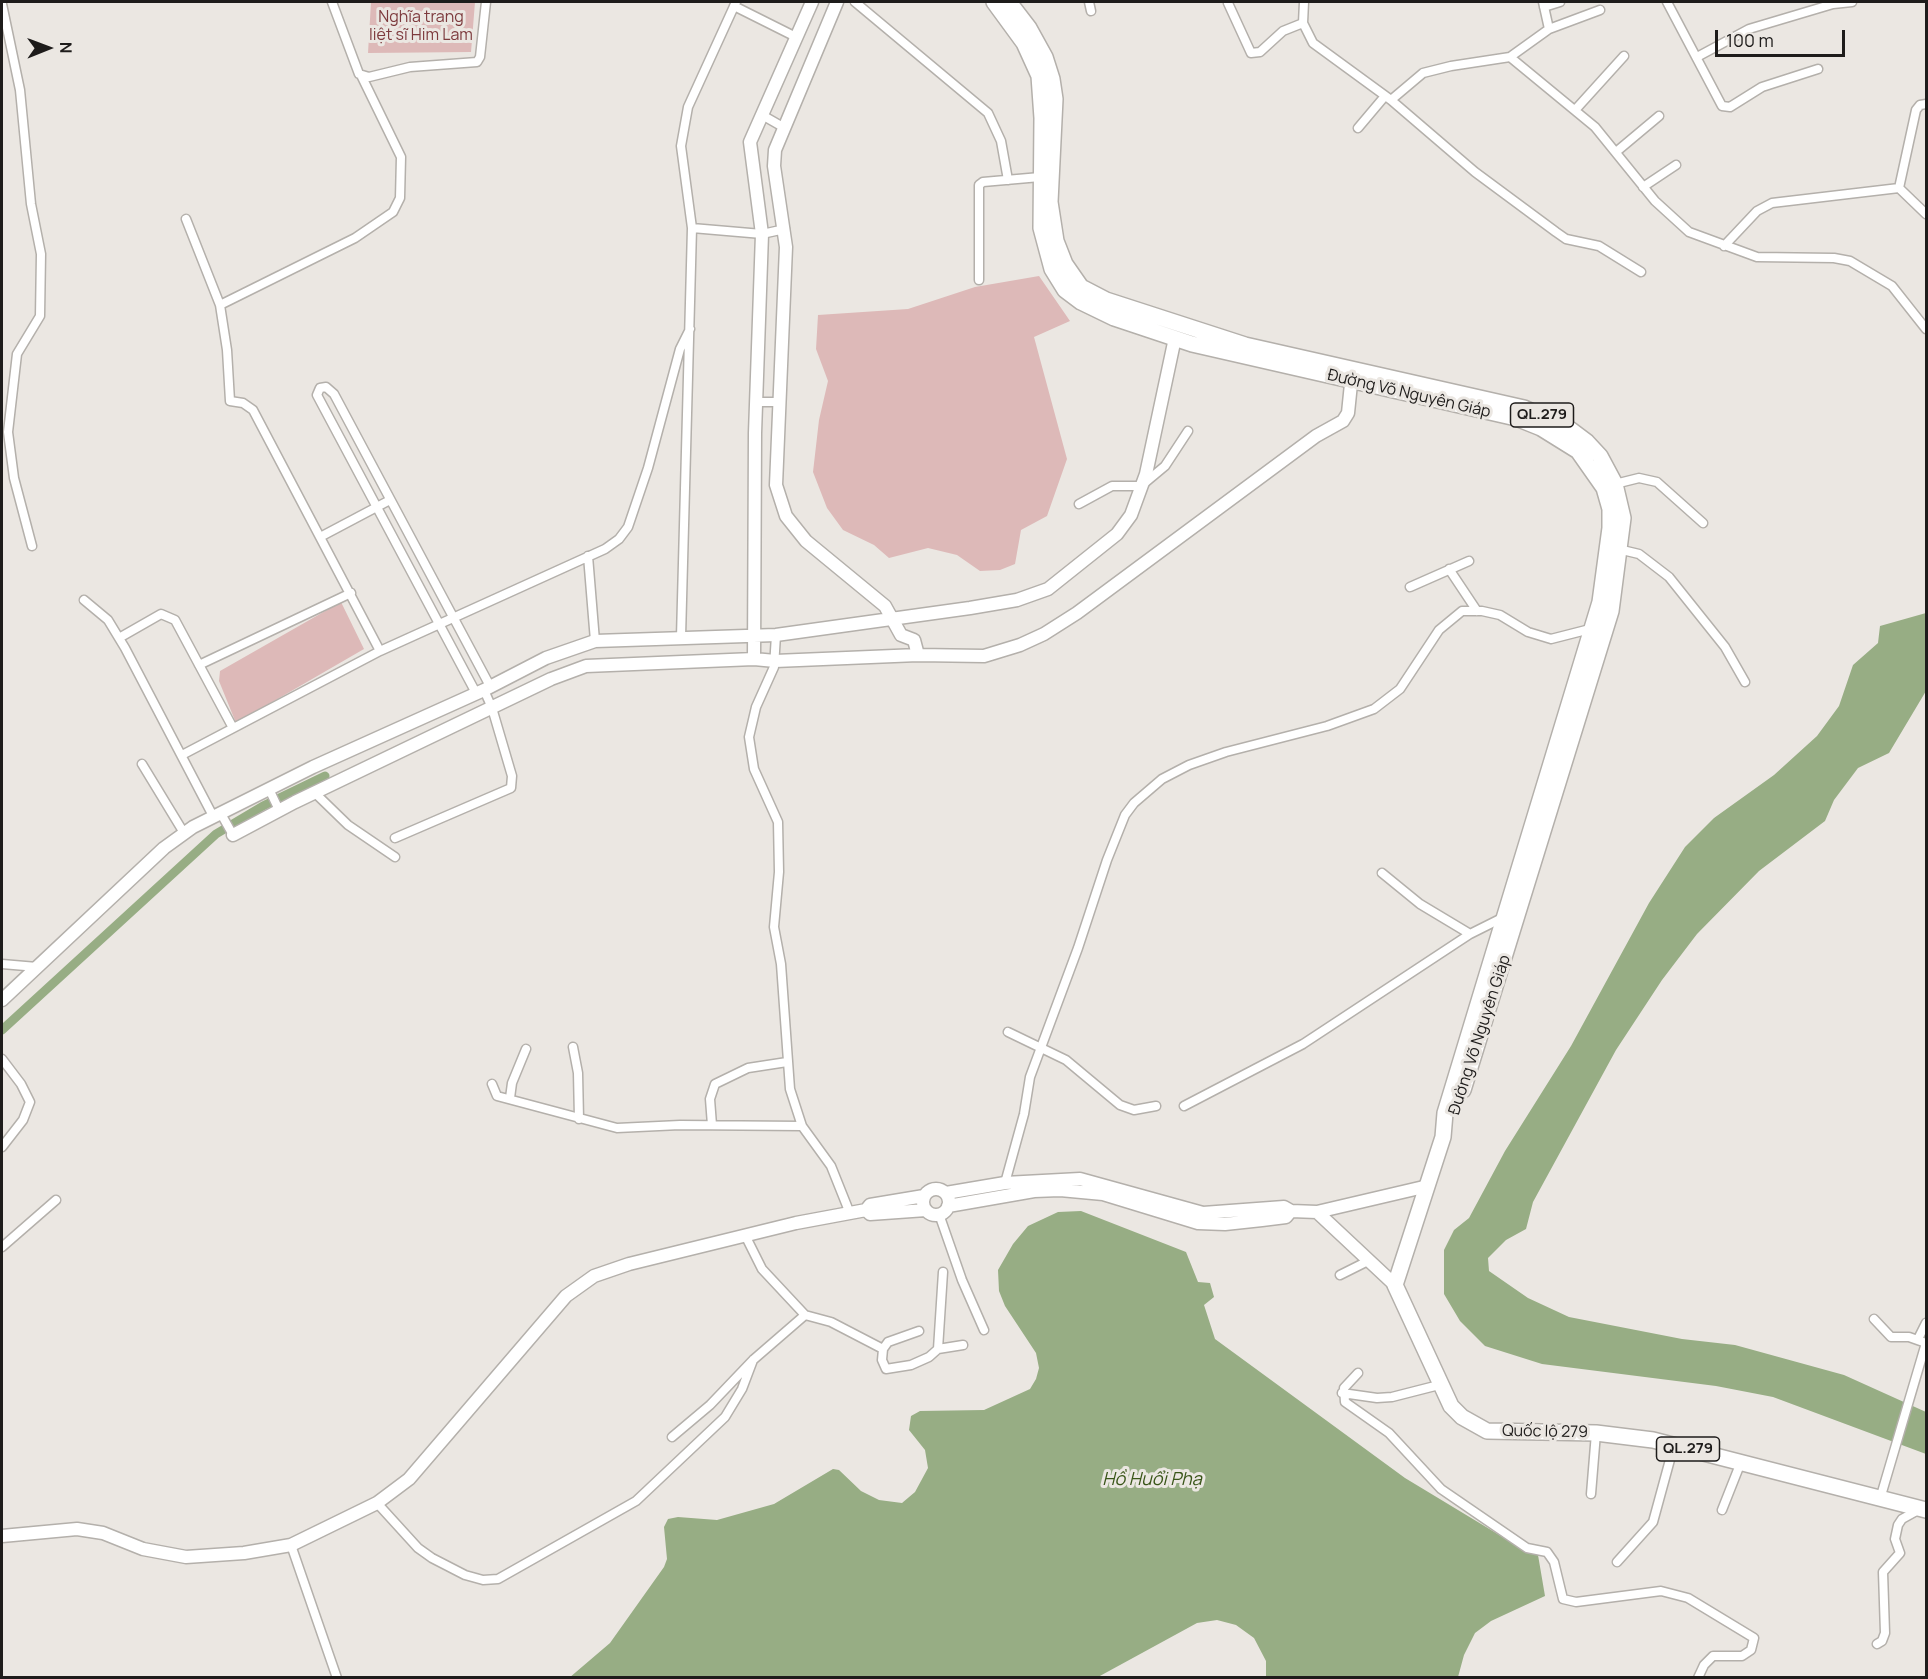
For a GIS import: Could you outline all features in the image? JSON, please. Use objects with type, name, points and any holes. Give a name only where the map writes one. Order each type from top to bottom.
[{"type":"highway","name":"Đường Võ Nguyên Giáp","points":[[994,2],[1024,43],[1039,76],[1042,118],[1040,207],[1044,244],[1052,269],[1065,290],[1081,302],[1114,318],[1175,338],[1524,408],[1571,430],[1600,456],[1615,484],[1623,518],[1614,549],[1600,627],[1445,1113],[1443,1137],[1428,1186]]},
{"type":"highway","name":"Đường Võ Nguyên Giáp","points":[[1009,2],[1029,28],[1045,57],[1052,79],[1055,99],[1051,212],[1056,241],[1065,264],[1081,287],[1106,300],[1245,345],[1516,418],[1560,439],[1578,451],[1604,488],[1610,509],[1614,549]]},
{"type":"highway","name":"QL.279","points":[[1395,1285],[1428,1186]]},
{"type":"highway","name":"Quốc lộ 279","points":[[1395,1285],[1439,1385],[1451,1406],[1462,1417],[1487,1431],[1596,1433],[1674,1445],[1924,1509]]},
{"type":"street","points":[[220,305],[355,238],[393,212],[400,198],[401,157],[361,75],[332,2]]},
{"type":"street","points":[[361,75],[369,76],[410,67],[477,62],[480,57],[486,2]]},
{"type":"street","points":[[754,659],[766,233],[750,142],[766,116],[812,2]]},
{"type":"street","points":[[837,2],[782,126],[775,150],[774,166],[784,229],[776,485],[786,516],[806,541],[874,594],[894,618],[901,634],[914,640],[918,655]]},
{"type":"street","points":[[855,2],[987,113],[1001,141],[1008,180]]},
{"type":"street","points":[[1089,2],[1091,11]]},
{"type":"street","points":[[1304,2],[1303,23],[1313,43],[1388,98],[1475,172],[1566,239],[1599,246],[1632,264],[1641,272]]},
{"type":"street","points":[[1549,29],[1544,4],[1560,2]]},
{"type":"street","points":[[1667,2],[1719,104],[1725,108],[1766,86],[1818,69]]},
{"type":"street","points":[[1697,57],[1749,29],[1833,4],[1852,2]]},
{"type":"street","points":[[1228,3],[1251,53],[1260,52],[1283,31],[1303,23]]},
{"type":"street","points":[[2,4],[20,90],[31,204],[40,254],[40,316],[17,354],[8,432],[14,478],[32,546]]},
{"type":"street","points":[[681,637],[693,228],[681,156],[683,127],[688,107],[735,4],[796,37]]},
{"type":"street","points":[[1358,128],[1388,98],[1423,74],[1451,66],[1510,57],[1549,29],[1600,10]]},
{"type":"street","points":[[1576,109],[1624,56]]},
{"type":"street","points":[[1510,57],[1576,109],[1616,152],[1642,187],[1674,221],[1689,232],[1764,259],[1834,258],[1850,261],[1892,286],[1926,329]]},
{"type":"street","points":[[1899,188],[1916,110],[1920,105],[1926,104]]},
{"type":"street","points":[[766,116],[782,126]]},
{"type":"street","points":[[1616,152],[1659,116]]},
{"type":"street","points":[[1642,187],[1676,165]]},
{"type":"street","points":[[979,280],[979,185],[984,182],[1040,177]]},
{"type":"street","points":[[1899,188],[1926,214]]},
{"type":"street","points":[[1724,246],[1757,211],[1772,203],[1899,188]]},
{"type":"street","points":[[186,219],[220,305],[227,350],[230,401],[243,403],[254,410],[322,536],[380,651]]},
{"type":"street","points":[[693,228],[766,233],[784,229]]},
{"type":"street","points":[[182,755],[380,651],[588,556],[619,539],[628,527],[648,468],[680,349],[690,329]]},
{"type":"street","points":[[84,600],[103,615],[119,638],[216,814],[230,830],[275,801],[483,690],[546,658],[595,641],[626,642],[681,637],[776,635],[1017,600],[1047,589],[1117,534],[1131,515],[1141,486],[1175,338]]},
{"type":"street","points":[[2,1000],[132,877],[184,833],[216,814],[315,793],[551,679],[586,666],[754,659],[775,661],[918,655],[984,656],[1044,634],[1316,436],[1343,421],[1348,413],[1352,374]]},
{"type":"street","points":[[395,838],[511,788],[512,776],[492,708],[452,618],[334,394],[326,387],[320,388],[316,395],[439,624],[483,690]]},
{"type":"street","points":[[761,402],[778,402]]},
{"type":"street","points":[[1079,504],[1112,486],[1141,486],[1165,466],[1188,431]]},
{"type":"street","points":[[1615,484],[1639,478],[1657,482],[1703,522]]},
{"type":"street","points":[[322,536],[390,500]]},
{"type":"street","points":[[1614,549],[1639,554],[1669,577],[1725,646],[1745,682]]},
{"type":"street","points":[[588,556],[595,641]]},
{"type":"street","points":[[1410,587],[1469,561]]},
{"type":"street","points":[[1449,569],[1477,611]]},
{"type":"street","points":[[199,665],[351,593]]},
{"type":"street","points":[[1005,1184],[1024,1114],[1030,1077],[1043,1047],[1107,860],[1125,815],[1134,803],[1162,779],[1189,765],[1226,752],[1327,726],[1374,709],[1400,689],[1445,623],[1462,611],[1500,615],[1528,632],[1551,639],[1600,627]]},
{"type":"street","points":[[119,638],[161,614],[168,615],[175,620],[233,728]]},
{"type":"street","points":[[776,635],[772,675],[756,707],[749,737],[754,769],[778,822],[779,872],[774,927],[781,964],[790,1089],[801,1126],[831,1166],[849,1211]]},
{"type":"street","points":[[142,764],[184,833]]},
{"type":"street","points":[[315,793],[348,825],[395,857]]},
{"type":"street","points":[[1382,873],[1420,904],[1470,934]]},
{"type":"street","points":[[1184,1106],[1303,1044],[1470,934],[1506,926]]},
{"type":"street","points":[[2,964],[37,968]]},
{"type":"street","points":[[1008,1032],[1066,1060],[1120,1105],[1134,1110],[1156,1106]]},
{"type":"street","points":[[573,1047],[578,1073],[579,1119]]},
{"type":"street","points":[[510,1098],[512,1083],[526,1049]]},
{"type":"street","points":[[2,1059],[21,1084],[30,1102],[23,1120],[2,1147]]},
{"type":"street","points":[[712,1125],[710,1099],[715,1084],[748,1068],[787,1062]]},
{"type":"street","points":[[492,1084],[497,1095],[617,1128],[712,1125],[801,1126]]},
{"type":"street","points":[[866,1210],[870,1205],[924,1196],[934,1188],[946,1193],[1005,1184],[1080,1179],[1203,1213],[1284,1207],[1291,1211],[1317,1212],[1428,1186]]},
{"type":"street","points":[[2,1536],[77,1529],[102,1533],[142,1549],[186,1557],[244,1553],[291,1545],[377,1503],[394,1492],[424,1463],[577,1286],[612,1268],[849,1211],[866,1210],[870,1214],[944,1210],[1060,1190],[1103,1194],[1198,1223],[1225,1224],[1263,1220],[1286,1217],[1291,1211]]},
{"type":"street","points":[[946,1193],[944,1210],[962,1280],[984,1330]]},
{"type":"street","points":[[924,1196],[926,1210]]},
{"type":"street","points":[[2,1247],[56,1200]]},
{"type":"street","points":[[1317,1212],[1395,1285]]},
{"type":"street","points":[[745,1235],[762,1269],[805,1315],[831,1322],[883,1349]]},
{"type":"street","points":[[1340,1275],[1368,1261]]},
{"type":"street","points":[[938,1349],[943,1272]]},
{"type":"street","points":[[672,1437],[710,1405],[753,1360],[805,1315]]},
{"type":"street","points":[[1874,1319],[1891,1337],[1918,1339],[1926,1343],[1880,1498]]},
{"type":"street","points":[[1918,1339],[1926,1323]]},
{"type":"street","points":[[919,1332],[888,1342],[883,1349],[882,1360],[886,1369],[897,1369],[929,1358],[938,1349],[963,1345]]},
{"type":"street","points":[[377,1503],[418,1548],[432,1558],[465,1575],[483,1580],[498,1579],[636,1501],[725,1417],[742,1389],[753,1360]]},
{"type":"street","points":[[1342,1393],[1358,1373]]},
{"type":"street","points":[[1342,1393],[1377,1398],[1392,1397],[1439,1385]]},
{"type":"street","points":[[1342,1393],[1345,1402],[1389,1433],[1441,1489],[1527,1548],[1547,1552],[1554,1562],[1563,1599],[1576,1602],[1648,1591],[1674,1593],[1688,1598],[1754,1638],[1751,1650],[1743,1656],[1713,1656],[1704,1665],[1698,1677]]},
{"type":"street","points":[[1591,1494],[1596,1433]]},
{"type":"street","points":[[1617,1562],[1653,1522],[1674,1445]]},
{"type":"street","points":[[1722,1510],[1741,1462]]},
{"type":"street","points":[[1877,1644],[1882,1641],[1884,1633],[1883,1572],[1900,1554],[1895,1539],[1898,1525],[1902,1519],[1924,1509]]},
{"type":"street","points":[[291,1545],[337,1677]]},
{"type":"green space","name":"Nghĩa trang liệt sĩ Him Lam","points":[[371,2],[475,2],[471,52],[368,53]]},
{"type":"green space","points":[[1039,276],[1070,321],[1034,337],[1067,459],[1047,516],[1021,530],[1015,564],[1000,570],[980,571],[957,555],[928,548],[889,558],[874,545],[843,530],[827,508],[813,472],[819,420],[828,381],[816,349],[818,315],[908,309],[975,287]]},
{"type":"green space","points":[[341,602],[364,649],[236,723],[219,681],[220,671]]},
{"type":"water","points":[[1926,613],[1926,691],[1889,753],[1858,768],[1834,800],[1825,821],[1759,871],[1697,934],[1662,980],[1616,1050],[1533,1202],[1526,1229],[1506,1240],[1488,1258],[1489,1271],[1528,1298],[1569,1317],[1682,1339],[1735,1345],[1844,1375],[1926,1412],[1926,1454],[1773,1397],[1716,1386],[1542,1364],[1485,1346],[1460,1321],[1444,1294],[1444,1250],[1454,1230],[1469,1218],[1505,1151],[1571,1046],[1649,903],[1685,847],[1714,818],[1774,775],[1817,736],[1839,706],[1853,665],[1878,643],[1880,626]]},
{"type":"water","name":"Hồ Huổi Phạ","points":[[1081,1211],[1186,1252],[1198,1282],[1210,1283],[1214,1297],[1204,1305],[1215,1339],[1405,1478],[1501,1536],[1538,1555],[1545,1596],[1491,1621],[1475,1633],[1464,1655],[1458,1677],[1266,1677],[1266,1661],[1254,1638],[1236,1625],[1217,1620],[1197,1623],[1098,1677],[569,1678],[610,1643],[664,1567],[667,1559],[664,1527],[668,1519],[678,1517],[717,1520],[774,1504],[833,1469],[839,1470],[861,1491],[879,1500],[902,1503],[915,1492],[928,1468],[925,1450],[909,1430],[911,1416],[920,1411],[984,1410],[1030,1389],[1039,1368],[1036,1353],[1005,1306],[999,1291],[998,1270],[1013,1244],[1028,1226],[1058,1212]]},
{"type":"waterway","points":[[2,1030],[216,834],[263,806],[325,776]]}]
